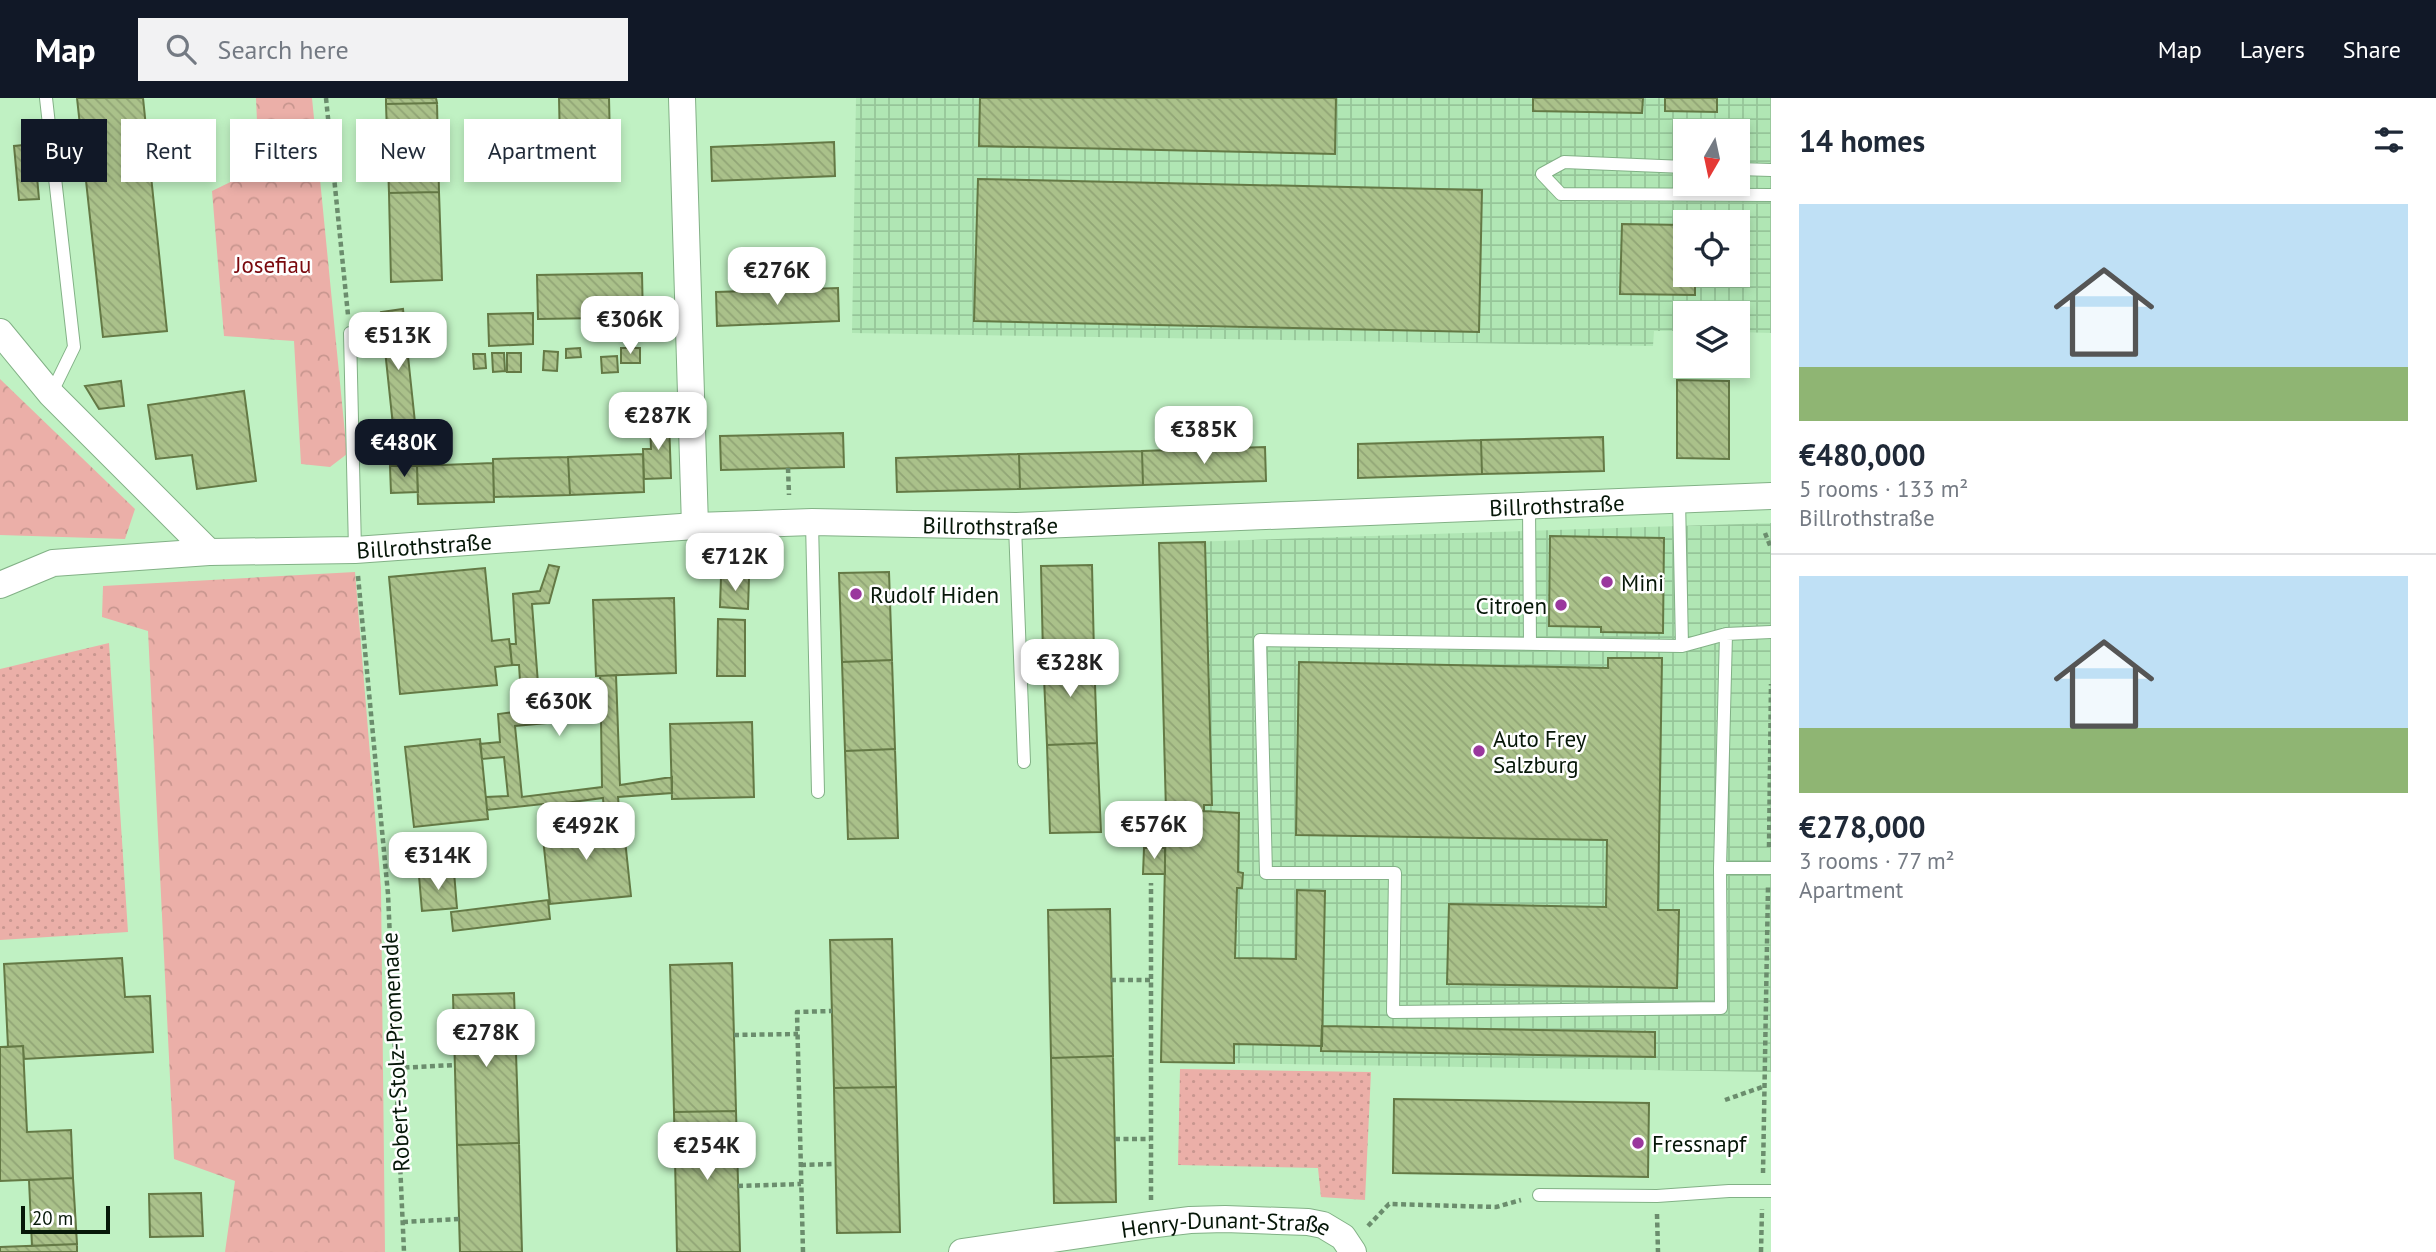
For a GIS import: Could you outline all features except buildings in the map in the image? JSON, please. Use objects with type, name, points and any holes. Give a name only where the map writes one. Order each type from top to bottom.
[{"type":"street","points":[[682,98],[695,526]]},
{"type":"street","points":[[0,332],[51,394],[209,552]]},
{"type":"street","name":"Billrothstraße","points":[[0,585],[53,563],[209,552],[355,550],[695,526],[812,522],[1015,526],[1771,496]]},
{"type":"street","name":"Henry-Dunant-Straße","points":[[962,1252],[1190,1220],[1308,1222],[1333,1229],[1343,1237],[1353,1252]]},
{"type":"lane","points":[[46,98],[75,347],[51,394]]},
{"type":"lane","points":[[1673,167],[1564,162],[1542,174],[1562,194],[1673,195]]},
{"type":"lane","points":[[1750,169],[1771,170]]},
{"type":"lane","points":[[1750,195],[1771,195]]},
{"type":"lane","points":[[350,333],[355,550]]},
{"type":"lane","points":[[1679,498],[1682,646]]},
{"type":"lane","points":[[1529,505],[1530,644]]},
{"type":"lane","points":[[812,522],[818,792]]},
{"type":"lane","points":[[1015,526],[1024,762]]},
{"type":"lane","points":[[1726,634],[1720,868],[1721,1009],[1394,1012],[1395,873],[1266,873],[1260,640],[1682,646],[1726,634],[1771,632]]},
{"type":"lane","points":[[1720,868],[1770,868]]},
{"type":"lane","points":[[1539,1195],[1657,1196],[1766,1191]]},
{"type":"path","points":[[326,98],[350,333]]},
{"type":"path","points":[[1765,533],[1771,548]]},
{"type":"path","name":"Robert-Stolz-Promenade","points":[[355,550],[388,894],[404,1252]]},
{"type":"path","points":[[1761,1252],[1766,1191],[1771,684]]},
{"type":"path","points":[[1149,1225],[1151,883]]},
{"type":"path","points":[[1111,980],[1150,980]]},
{"type":"path","points":[[803,1252],[797,1012],[832,1011]]},
{"type":"path","points":[[734,1035],[797,1034]]},
{"type":"path","points":[[396,1068],[455,1065]]},
{"type":"path","points":[[1725,1100],[1765,1086]]},
{"type":"path","points":[[1115,1139],[1150,1139]]},
{"type":"path","points":[[801,1165],[835,1164]]},
{"type":"path","points":[[738,1186],[801,1184]]},
{"type":"path","points":[[1365,1228],[1389,1204],[1496,1207],[1539,1195]]},
{"type":"path","points":[[1657,1196],[1658,1252]]},
{"type":"path","points":[[403,1222],[459,1219]]},
{"type":"shaded area","points":[[856,98],[1771,98],[1771,333],[1750,332],[1750,301],[1673,301],[1673,331],[1654,331],[1653,346],[852,333]]},
{"type":"shaded area","points":[[1771,523],[1771,1072],[1161,1062],[1166,812],[1159,543]]},
{"type":"green space","name":"Josefiau","points":[[256,98],[312,98],[314,119],[257,119]]},
{"type":"green space","name":"Josefiau","points":[[230,182],[320,182],[347,454],[330,467],[301,464],[294,341],[224,336],[212,191]]},
{"type":"green space","points":[[0,379],[135,509],[125,539],[0,535]]},
{"type":"green space","points":[[355,572],[381,888],[385,1252],[225,1252],[235,1181],[174,1159],[148,631],[102,617],[103,586]]},
{"type":"green space","points":[[109,643],[128,932],[0,940],[0,669]]},
{"type":"green space","points":[[1180,1069],[1371,1072],[1365,1200],[1321,1197],[1318,1168],[1178,1165]]},
{"type":"place","name":"Mini","points":[[1607,582]]},
{"type":"place","name":"Rudolf Hiden","points":[[856,594]]},
{"type":"place","name":"Citroen","points":[[1561,605]]},
{"type":"place","name":"Auto Frey Salzburg","points":[[1479,751]]},
{"type":"place","name":"Fressnapf","points":[[1638,1143]]}]
